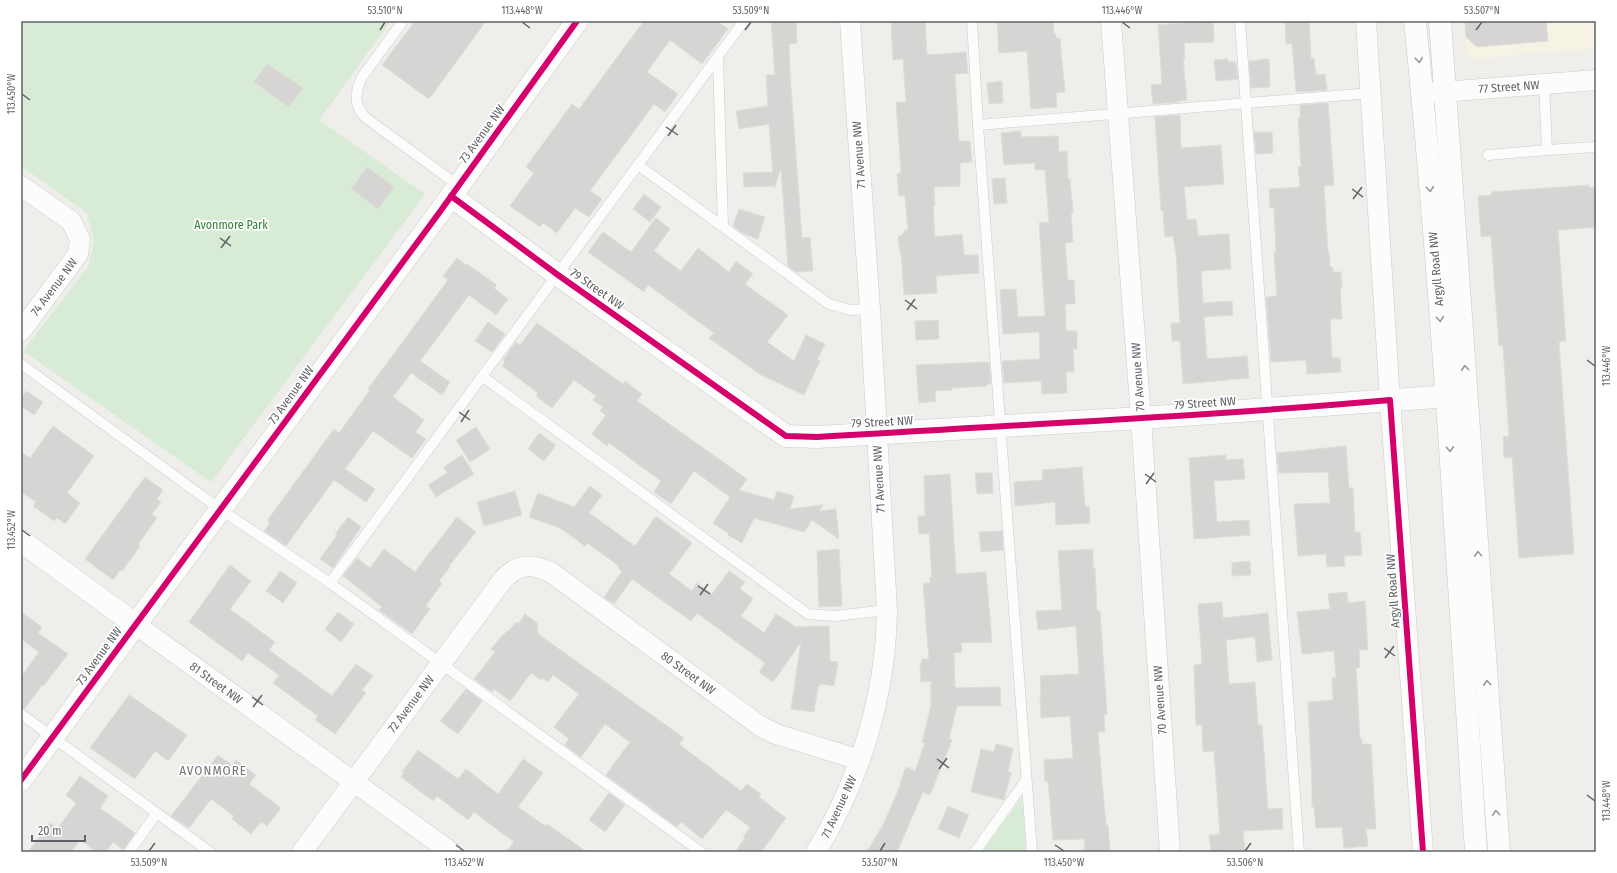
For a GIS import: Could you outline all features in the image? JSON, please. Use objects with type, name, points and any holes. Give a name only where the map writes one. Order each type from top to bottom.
[{"type":"street","name":"73 Avenue NW","points":[[21,780],[455,191],[577,21]]},
{"type":"street","name":"71 Avenue NW","points":[[816,852],[833,825],[849,791],[860,760],[882,676],[886,643],[887,610],[870,309],[850,21]]},
{"type":"street","name":"70 Avenue NW","points":[[1111,21],[1141,418],[1170,852]]},
{"type":"street","name":"Argyll Road NW","points":[[1366,21],[1390,400],[1423,852]]},
{"type":"street","name":"Argyll Road NW","points":[[1415,21],[1456,395],[1499,852]]},
{"type":"street","name":"Argyll Road NW","points":[[1440,21],[1445,92],[1456,395],[1476,852]]},
{"type":"street","name":"77 Street NW","points":[[1422,93],[1596,80]]},
{"type":"street","name":"74 Avenue NW","points":[[21,186],[71,221],[80,239],[78,254],[21,332]]},
{"type":"street","name":"79 Street NW","points":[[455,191],[558,275],[786,436],[817,437],[1000,427],[1268,410],[1456,395]]},
{"type":"street","name":"81 Street NW","points":[[21,541],[451,852]]},
{"type":"street","name":"72 Avenue NW","points":[[302,852],[505,578],[517,569],[528,565]]},
{"type":"street","name":"80 Street NW","points":[[528,565],[540,567],[552,573],[760,726],[776,734],[860,760]]},
{"type":"lane","points":[[402,21],[362,77],[358,86],[356,99],[358,108],[366,118],[455,191]]},
{"type":"lane","points":[[330,583],[744,21]]},
{"type":"lane","points":[[972,21],[978,124],[1032,852]]},
{"type":"lane","points":[[1240,21],[1299,852]]},
{"type":"lane","points":[[718,57],[723,226]]},
{"type":"lane","points":[[1544,84],[1547,150]]},
{"type":"lane","points":[[978,124],[1371,93]]},
{"type":"lane","points":[[1488,155],[1596,147]]},
{"type":"lane","points":[[638,165],[829,304],[851,310],[870,309]]},
{"type":"lane","points":[[21,364],[220,509],[330,583],[441,665],[701,852]]},
{"type":"lane","points":[[483,377],[808,614],[835,616],[887,610]]},
{"type":"lane","points":[[21,714],[210,852]]},
{"type":"lane","points":[[975,852],[1026,780]]},
{"type":"lane","points":[[129,852],[157,812]]},
{"type":"shaded area","points":[[1465,21],[1596,21],[1596,48],[1472,59],[1467,51]]},
{"type":"green space","name":"Avonmore Park","points":[[21,21],[391,21],[319,120],[425,194],[211,482],[23,351],[88,267],[94,242],[87,213],[21,166]]},
{"type":"green space","points":[[1022,797],[1026,852],[982,852]]},
{"type":"building","points":[[415,21],[486,21],[429,99],[382,65]]},
{"type":"building","points":[[644,21],[717,21],[728,29],[702,64],[670,40],[647,72],[678,94],[665,112],[654,104],[590,191],[602,199],[589,217],[575,208],[557,233],[543,223],[540,227],[510,206],[534,173],[526,167],[572,104],[579,109]]},
{"type":"building","points":[[771,21],[796,21],[797,43],[789,44],[790,74],[802,238],[810,237],[813,271],[796,272],[788,266],[781,169],[774,188],[774,186],[744,187],[743,173],[773,172],[769,124],[739,129],[736,111],[768,106],[766,75],[775,75]]},
{"type":"building","points":[[891,21],[925,21],[927,55],[966,52],[968,73],[955,74],[959,141],[970,141],[972,162],[960,163],[960,186],[934,187],[935,205],[933,205],[935,237],[962,234],[964,255],[978,255],[979,273],[936,276],[937,293],[904,295],[901,253],[898,236],[902,236],[905,230],[908,230],[905,196],[899,196],[897,174],[901,173],[896,102],[906,102],[903,59],[893,60]]},
{"type":"building","points":[[997,21],[1053,21],[1054,34],[1056,34],[1056,38],[1060,38],[1065,92],[1056,93],[1057,107],[1031,109],[1027,51],[999,53]]},
{"type":"building","points":[[1213,21],[1214,42],[1184,43],[1185,59],[1183,59],[1187,100],[1153,104],[1151,85],[1162,84],[1158,25]]},
{"type":"building","points":[[1285,21],[1309,21],[1311,58],[1314,58],[1316,75],[1325,74],[1327,90],[1296,92],[1292,44],[1286,44]]},
{"type":"building","points":[[1465,21],[1546,21],[1548,41],[1477,47],[1466,37]]},
{"type":"building","points":[[1228,59],[1228,62],[1236,62],[1238,79],[1216,81],[1214,60]]},
{"type":"building","points":[[1269,59],[1270,87],[1251,88],[1249,61]]},
{"type":"building","points":[[267,64],[303,88],[289,107],[254,82]]},
{"type":"building","points":[[1002,81],[1003,103],[989,104],[987,83]]},
{"type":"building","points":[[1328,103],[1334,185],[1324,186],[1328,253],[1330,267],[1333,267],[1333,272],[1341,272],[1342,287],[1340,287],[1342,319],[1330,319],[1332,358],[1340,358],[1341,372],[1307,374],[1306,360],[1271,362],[1266,297],[1277,296],[1274,253],[1276,253],[1274,208],[1270,208],[1269,189],[1300,187],[1298,167],[1301,167],[1298,118],[1300,118],[1300,105]]},
{"type":"building","points":[[1180,115],[1181,148],[1221,145],[1224,184],[1184,187],[1187,220],[1196,219],[1198,236],[1229,234],[1231,269],[1201,271],[1203,303],[1232,301],[1233,315],[1204,317],[1207,359],[1247,356],[1249,378],[1183,384],[1180,341],[1172,341],[1171,323],[1180,323],[1176,254],[1173,236],[1165,237],[1163,210],[1161,211],[1155,117]]},
{"type":"building","points":[[1021,131],[1021,137],[1058,136],[1059,152],[1067,151],[1068,179],[1070,179],[1073,213],[1071,213],[1073,242],[1065,243],[1068,280],[1074,280],[1075,304],[1065,304],[1066,331],[1077,331],[1077,349],[1073,349],[1074,372],[1066,372],[1067,393],[1042,394],[1041,381],[1004,383],[1002,361],[1040,359],[1039,332],[1003,334],[1000,290],[1016,289],[1018,317],[1045,316],[1039,223],[1049,222],[1045,170],[1035,170],[1035,163],[1004,165],[1001,133]]},
{"type":"building","points":[[1254,132],[1272,132],[1273,153],[1256,154]]},
{"type":"building","points":[[367,167],[394,187],[378,209],[351,189]]},
{"type":"building","points":[[1005,178],[1007,203],[994,204],[992,179]]},
{"type":"building","points":[[1589,185],[1589,188],[1596,187],[1596,227],[1558,230],[1566,341],[1559,342],[1574,554],[1519,558],[1512,457],[1504,458],[1503,437],[1509,436],[1503,346],[1499,346],[1491,236],[1481,237],[1478,196],[1492,195],[1491,192]]},
{"type":"building","points":[[644,194],[661,207],[650,222],[633,209]]},
{"type":"building","points":[[739,209],[765,217],[758,239],[744,234],[733,226]]},
{"type":"building","points":[[656,218],[670,229],[654,251],[681,271],[698,248],[729,272],[736,261],[753,274],[745,284],[788,315],[767,342],[794,361],[806,335],[825,344],[817,360],[820,361],[804,395],[761,375],[709,338],[714,333],[648,285],[644,292],[588,252],[603,232],[631,252]]},
{"type":"building","points":[[457,258],[497,285],[494,288],[508,299],[496,315],[469,295],[420,361],[450,382],[442,395],[411,373],[393,397],[424,420],[415,432],[426,439],[412,458],[373,431],[345,469],[375,489],[366,502],[334,480],[286,546],[264,531],[270,523],[267,521],[334,429],[339,433],[370,390],[368,389],[448,280],[443,276]]},
{"type":"building","points":[[938,320],[939,339],[916,340],[915,321]]},
{"type":"building","points":[[488,322],[505,334],[492,352],[475,341]]},
{"type":"building","points":[[537,323],[623,384],[625,381],[642,394],[637,401],[747,479],[739,490],[774,500],[777,491],[794,496],[790,509],[823,505],[819,511],[836,509],[839,539],[812,520],[804,532],[754,518],[742,543],[728,535],[729,534],[713,523],[730,497],[694,471],[671,504],[654,492],[661,481],[609,443],[607,446],[592,434],[606,415],[600,411],[603,407],[593,400],[596,396],[574,380],[552,408],[536,396],[538,393],[502,366],[505,362],[503,360],[516,342],[520,345]]},
{"type":"building","points":[[989,362],[991,384],[987,384],[987,386],[952,388],[952,390],[935,391],[936,401],[919,403],[916,365]]},
{"type":"building","points":[[26,391],[43,402],[34,415],[21,406],[21,399]]},
{"type":"building","points":[[53,426],[94,456],[67,493],[80,503],[65,524],[57,518],[54,521],[33,506],[36,502],[21,492],[21,452],[30,458]]},
{"type":"building","points":[[476,427],[490,449],[470,462],[456,440]]},
{"type":"building","points":[[539,433],[556,445],[544,461],[528,449]]},
{"type":"building","points":[[1346,446],[1349,488],[1353,488],[1355,532],[1360,532],[1362,555],[1344,556],[1345,566],[1327,567],[1326,554],[1298,556],[1294,504],[1330,503],[1328,472],[1279,473],[1277,453]]},
{"type":"building","points":[[462,455],[474,474],[436,497],[428,485],[447,473],[444,467]]},
{"type":"building","points":[[1226,455],[1226,460],[1243,459],[1245,479],[1214,481],[1217,522],[1249,520],[1250,535],[1194,539],[1189,458]]},
{"type":"building","points":[[1082,467],[1085,506],[1089,506],[1090,523],[1056,525],[1055,502],[1015,506],[1014,482],[1043,480],[1042,470]]},
{"type":"building","points":[[975,473],[992,473],[993,493],[977,494]]},
{"type":"building","points":[[950,474],[956,574],[986,572],[992,642],[961,643],[962,652],[954,653],[955,688],[1000,687],[1001,706],[957,706],[949,739],[952,740],[930,795],[923,792],[897,852],[867,852],[883,825],[901,784],[900,783],[906,767],[915,771],[925,743],[922,742],[931,706],[931,681],[921,682],[920,663],[922,663],[922,659],[929,659],[923,583],[930,583],[930,577],[932,577],[929,533],[919,534],[918,516],[925,516],[924,476]]},
{"type":"building","points":[[145,477],[163,490],[157,499],[161,502],[152,514],[157,518],[138,544],[140,546],[122,571],[120,570],[113,580],[85,559]]},
{"type":"building","points":[[590,486],[602,495],[589,513],[635,546],[656,516],[692,543],[669,574],[692,591],[697,583],[712,594],[729,571],[745,582],[740,589],[753,599],[741,616],[764,633],[776,614],[796,627],[829,626],[830,661],[838,662],[834,686],[820,684],[820,686],[818,686],[814,712],[791,709],[801,642],[773,682],[759,672],[765,663],[697,613],[691,621],[632,579],[614,604],[604,597],[622,571],[618,568],[619,566],[587,543],[585,546],[560,528],[529,517],[538,493],[574,507]]},
{"type":"building","points":[[515,491],[522,515],[484,526],[477,502]]},
{"type":"building","points":[[348,517],[361,527],[333,568],[320,559],[337,535],[335,534]]},
{"type":"building","points":[[457,517],[476,532],[439,581],[442,583],[426,606],[430,609],[412,634],[379,610],[382,607],[343,576],[357,558],[370,568],[384,549],[415,572]]},
{"type":"building","points":[[1002,531],[1003,550],[981,552],[979,532]]},
{"type":"building","points":[[839,549],[842,606],[819,607],[817,551]]},
{"type":"building","points":[[1093,549],[1093,568],[1095,568],[1097,611],[1100,611],[1107,714],[1104,715],[1105,732],[1098,732],[1106,826],[1108,825],[1110,852],[1085,852],[1084,839],[1053,840],[1048,781],[1045,781],[1044,760],[1073,758],[1070,716],[1041,718],[1040,676],[1079,674],[1076,626],[1038,630],[1036,611],[1062,610],[1058,551]]},
{"type":"building","points":[[1250,561],[1251,575],[1232,576],[1232,563]]},
{"type":"building","points":[[230,565],[251,581],[230,609],[275,642],[269,650],[332,696],[356,664],[373,676],[362,690],[366,693],[335,734],[315,720],[318,716],[273,683],[279,675],[248,653],[242,661],[189,622]]},
{"type":"building","points":[[280,571],[297,583],[283,603],[266,591]]},
{"type":"building","points":[[1347,592],[1348,603],[1365,601],[1368,650],[1359,650],[1360,668],[1356,668],[1360,739],[1362,739],[1362,744],[1371,744],[1376,829],[1366,829],[1368,846],[1344,848],[1342,827],[1316,828],[1314,807],[1312,807],[1308,702],[1333,700],[1332,678],[1336,678],[1334,651],[1302,654],[1297,612],[1330,609],[1328,594]]},
{"type":"building","points":[[1222,602],[1223,618],[1268,613],[1272,660],[1257,662],[1255,637],[1226,640],[1229,684],[1255,682],[1258,725],[1262,725],[1268,809],[1282,808],[1283,829],[1243,831],[1245,850],[1211,852],[1209,835],[1220,834],[1214,751],[1203,752],[1202,725],[1196,725],[1194,665],[1202,664],[1198,604]]},
{"type":"building","points":[[21,612],[42,627],[38,633],[68,654],[24,709],[21,708],[21,677],[39,652],[21,639]]},
{"type":"building","points":[[338,612],[354,624],[341,642],[325,629]]},
{"type":"building","points":[[525,614],[537,623],[538,634],[684,738],[679,744],[741,791],[747,784],[761,794],[759,797],[786,818],[761,852],[735,852],[745,838],[743,837],[750,827],[726,810],[702,839],[681,822],[677,827],[606,775],[630,742],[605,724],[581,757],[565,745],[569,739],[554,727],[579,694],[553,675],[548,682],[542,678],[541,680],[531,673],[510,701],[494,689],[492,692],[474,679],[495,652],[491,649],[516,622],[518,624]]},
{"type":"building","points":[[466,689],[482,701],[458,734],[440,721]]},
{"type":"building","points":[[129,695],[187,735],[168,761],[155,751],[135,779],[90,748]]},
{"type":"building","points":[[996,744],[1013,748],[1008,772],[1011,773],[1004,800],[971,792],[981,749],[994,752]]},
{"type":"building","points":[[418,750],[458,779],[466,769],[498,794],[523,759],[543,773],[518,807],[545,826],[547,824],[587,852],[506,852],[514,842],[474,812],[468,820],[437,796],[433,801],[401,777],[404,773],[402,772]]},
{"type":"building","points":[[218,755],[232,765],[236,760],[256,775],[249,784],[281,808],[267,826],[261,822],[251,834],[232,819],[234,816],[211,799],[189,828],[171,816]]},
{"type":"building","points":[[80,776],[108,796],[100,808],[135,833],[123,850],[113,842],[106,852],[97,852],[80,840],[71,852],[28,852],[50,823],[58,828],[76,803],[66,795]]},
{"type":"building","points":[[609,793],[625,805],[605,832],[589,820]]},
{"type":"building","points":[[948,806],[969,815],[959,838],[938,829]]},
{"type":"cycle path","points":[[21,780],[439,213],[577,21]]},
{"type":"cycle path","points":[[451,196],[558,275],[786,436],[817,437],[1104,420],[1390,400],[1423,852]]},
{"type":"district","name":"AVONMORE","points":[[213,770]]}]
